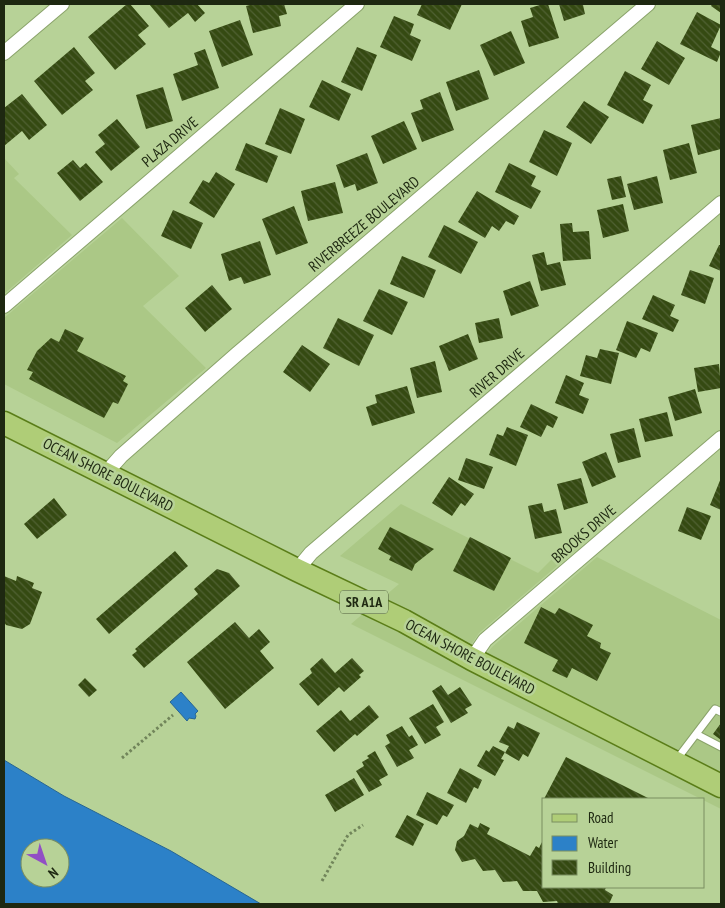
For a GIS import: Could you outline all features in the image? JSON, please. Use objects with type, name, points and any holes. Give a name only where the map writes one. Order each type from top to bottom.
[{"type":"main road","name":"OCEAN SHORE BOULEVARD","points":[[4,423],[297,570],[404,621],[472,659],[674,762],[719,782]]},
{"type":"street","points":[[4,53],[62,4]]},
{"type":"street","name":"PLAZA DRIVE","points":[[4,306],[357,4]]},
{"type":"street","name":"RIVERBREEZE BOULEVARD","points":[[106,473],[121,456],[237,354],[648,4]]},
{"type":"street","name":"RIVER DRIVE","points":[[297,570],[311,553],[721,203]]},
{"type":"street","name":"BROOKS DRIVE","points":[[472,659],[485,640],[721,438]]},
{"type":"lane","points":[[674,762],[715,709],[721,712]]},
{"type":"lane","points":[[696,734],[721,747]]},
{"type":"path","points":[[122,758],[172,715]]},
{"type":"path","points":[[322,881],[348,835],[363,825]]},
{"type":"shaded area","points":[[4,158],[19,174],[14,178],[72,235],[4,294]]},
{"type":"shaded area","points":[[122,218],[179,276],[143,306],[206,368],[117,443],[4,384],[4,318]]},
{"type":"shaded area","points":[[401,504],[538,573],[569,542],[579,547],[479,633],[469,648],[379,601],[399,584],[340,556]]},
{"type":"shaded area","points":[[597,557],[721,620],[721,777],[485,656],[492,647]]},
{"type":"shaded area","points":[[365,612],[721,796],[721,809],[705,801],[705,798],[699,798],[351,624]]},
{"type":"water","points":[[181,692],[198,711],[195,714],[195,719],[189,718],[187,721],[170,702]]},
{"type":"water","points":[[4,760],[64,796],[171,851],[261,904],[4,904]]},
{"type":"building","points":[[127,4],[130,4],[149,26],[138,35],[146,44],[115,70],[88,37]]},
{"type":"building","points":[[149,4],[197,4],[205,13],[195,22],[188,13],[169,28]]},
{"type":"building","points":[[254,4],[284,4],[287,14],[279,16],[281,26],[253,33],[246,6]]},
{"type":"building","points":[[422,4],[462,4],[450,30],[417,15]]},
{"type":"building","points":[[548,4],[559,38],[529,47],[521,21],[533,17],[530,8]]},
{"type":"building","points":[[559,4],[586,4],[583,5],[585,14],[564,21]]},
{"type":"building","points":[[712,4],[721,4],[721,13],[711,6]]},
{"type":"building","points":[[697,12],[721,25],[711,47],[721,52],[717,62],[680,44]]},
{"type":"building","points":[[394,16],[414,24],[410,35],[421,40],[412,61],[380,47]]},
{"type":"building","points":[[240,20],[253,55],[222,67],[209,31]]},
{"type":"building","points":[[511,31],[525,63],[494,76],[480,45]]},
{"type":"building","points":[[657,41],[685,58],[669,85],[641,69]]},
{"type":"building","points":[[74,47],[95,73],[85,81],[93,90],[62,115],[34,81]]},
{"type":"building","points":[[357,47],[377,55],[362,91],[341,82]]},
{"type":"building","points":[[205,49],[219,88],[182,101],[173,74],[198,65],[194,53]]},
{"type":"building","points":[[479,70],[489,99],[456,111],[446,82]]},
{"type":"building","points":[[625,71],[651,85],[643,100],[653,105],[643,124],[607,105]]},
{"type":"building","points":[[322,80],[351,94],[339,121],[309,107]]},
{"type":"building","points":[[163,87],[173,121],[146,129],[136,95]]},
{"type":"building","points":[[440,92],[454,130],[422,142],[411,113],[423,109],[420,100]]},
{"type":"building","points":[[22,94],[47,125],[29,140],[22,131],[4,146],[4,108]]},
{"type":"building","points":[[584,101],[609,117],[591,144],[566,127]]},
{"type":"building","points":[[280,108],[305,119],[291,154],[265,144]]},
{"type":"building","points":[[721,118],[721,149],[698,155],[691,125]]},
{"type":"building","points":[[117,119],[140,147],[111,171],[95,152],[105,144],[98,135]]},
{"type":"building","points":[[404,121],[417,149],[383,164],[371,136]]},
{"type":"building","points":[[544,130],[572,143],[557,176],[529,162]]},
{"type":"building","points":[[246,143],[278,156],[267,183],[235,170]]},
{"type":"building","points":[[689,143],[697,173],[670,180],[663,150]]},
{"type":"building","points":[[367,153],[378,183],[357,191],[355,184],[344,188],[336,165]]},
{"type":"building","points":[[73,160],[80,168],[86,163],[103,182],[80,201],[57,173]]},
{"type":"building","points":[[509,163],[536,176],[531,186],[541,191],[531,209],[495,192]]},
{"type":"building","points":[[216,172],[235,184],[214,218],[189,203],[203,180],[209,183]]},
{"type":"building","points":[[621,176],[626,197],[612,200],[607,179]]},
{"type":"building","points":[[657,176],[663,203],[634,210],[627,184]]},
{"type":"building","points":[[335,182],[343,213],[308,221],[301,191]]},
{"type":"building","points":[[477,191],[519,216],[514,225],[506,221],[499,231],[492,226],[485,238],[458,222]]},
{"type":"building","points":[[623,204],[629,231],[603,238],[597,210]]},
{"type":"building","points":[[294,206],[308,243],[276,255],[262,219]]},
{"type":"building","points":[[173,210],[203,223],[191,249],[161,236]]},
{"type":"building","points":[[572,223],[573,232],[589,231],[591,259],[563,261],[560,224]]},
{"type":"building","points":[[444,225],[478,242],[461,274],[428,257]]},
{"type":"building","points":[[260,241],[271,275],[244,284],[241,277],[229,281],[221,254]]},
{"type":"building","points":[[719,245],[721,245],[721,271],[709,266]]},
{"type":"building","points":[[544,252],[547,265],[560,262],[566,285],[541,291],[532,255]]},
{"type":"building","points":[[402,256],[436,270],[424,298],[390,284]]},
{"type":"building","points":[[690,270],[714,278],[705,304],[681,295]]},
{"type":"building","points":[[530,281],[539,306],[511,316],[503,291]]},
{"type":"building","points":[[212,285],[232,309],[205,332],[185,308]]},
{"type":"building","points":[[379,289],[408,302],[392,335],[363,321]]},
{"type":"building","points":[[653,295],[675,305],[670,316],[679,320],[673,332],[642,319]]},
{"type":"building","points":[[338,318],[374,335],[359,366],[323,348]]},
{"type":"building","points":[[499,318],[503,338],[479,343],[475,323]]},
{"type":"building","points":[[627,321],[658,333],[650,352],[641,348],[636,358],[616,350]]},
{"type":"building","points":[[65,329],[84,338],[77,351],[126,376],[123,381],[128,384],[118,404],[113,402],[104,418],[29,379],[33,372],[27,370],[37,351],[51,338],[59,342]]},
{"type":"building","points":[[468,334],[478,359],[449,371],[439,346]]},
{"type":"building","points":[[302,345],[330,364],[310,392],[283,372]]},
{"type":"building","points":[[600,349],[619,353],[611,384],[580,376],[586,355],[597,358]]},
{"type":"building","points":[[435,361],[442,392],[417,398],[410,368]]},
{"type":"building","points":[[719,364],[721,388],[698,392],[694,368]]},
{"type":"building","points":[[566,375],[584,383],[579,395],[589,399],[583,414],[555,403]]},
{"type":"building","points":[[407,386],[415,413],[372,426],[366,407],[377,403],[375,395]]},
{"type":"building","points":[[695,389],[702,413],[675,421],[668,397]]},
{"type":"building","points":[[531,404],[558,417],[553,428],[547,425],[541,437],[520,427]]},
{"type":"building","points":[[667,412],[673,436],[645,442],[639,419]]},
{"type":"building","points":[[507,427],[528,435],[516,466],[489,455],[497,434],[503,436]]},
{"type":"building","points":[[634,428],[641,457],[618,463],[610,434]]},
{"type":"building","points":[[606,452],[616,477],[592,487],[582,462]]},
{"type":"building","points":[[466,458],[493,467],[484,489],[458,480]]},
{"type":"building","points":[[449,477],[474,494],[465,506],[461,503],[452,516],[432,503]]},
{"type":"building","points":[[581,478],[588,503],[564,510],[557,484]]},
{"type":"building","points":[[721,478],[721,510],[710,505]]},
{"type":"building","points":[[54,498],[67,515],[37,539],[24,524]]},
{"type":"building","points":[[542,503],[544,512],[556,509],[562,533],[535,539],[528,506]]},
{"type":"building","points":[[687,507],[711,516],[701,540],[678,531]]},
{"type":"building","points":[[390,527],[434,549],[415,564],[412,571],[389,560],[391,556],[378,549]]},
{"type":"building","points":[[470,537],[511,558],[494,591],[453,571]]},
{"type":"building","points":[[175,551],[188,566],[109,634],[96,619]]},
{"type":"building","points":[[217,569],[229,573],[240,586],[144,668],[132,655],[137,651],[135,649],[198,594],[194,589]]},
{"type":"building","points":[[4,576],[16,581],[17,576],[34,583],[32,588],[42,592],[30,624],[22,629],[6,625],[4,622]]},
{"type":"building","points":[[541,607],[555,614],[559,608],[593,625],[587,636],[601,643],[600,648],[611,653],[597,681],[572,668],[567,678],[552,671],[558,660],[524,643]]},
{"type":"building","points":[[235,622],[249,638],[259,629],[270,642],[260,651],[274,668],[225,709],[187,662]]},
{"type":"building","points":[[322,658],[335,673],[352,658],[364,671],[359,675],[361,677],[344,692],[339,687],[318,706],[299,684],[312,673],[310,669]]},
{"type":"building","points":[[85,678],[97,690],[89,697],[78,685]]},
{"type":"building","points":[[441,685],[448,695],[460,687],[472,705],[465,709],[468,713],[451,723],[432,691]]},
{"type":"building","points":[[433,704],[444,722],[436,727],[441,735],[425,744],[409,718]]},
{"type":"building","points":[[369,705],[379,717],[334,752],[316,731],[341,710],[350,721]]},
{"type":"building","points":[[517,722],[540,733],[528,757],[523,754],[519,761],[505,753],[509,746],[499,742],[508,726],[514,729]]},
{"type":"building","points":[[721,723],[721,740],[713,734]]},
{"type":"building","points":[[402,726],[409,737],[412,735],[418,745],[409,750],[414,758],[397,767],[385,746],[390,743],[386,735]]},
{"type":"building","points":[[493,746],[505,752],[501,759],[504,760],[495,776],[477,766],[486,750],[489,752]]},
{"type":"building","points":[[375,751],[388,775],[379,780],[382,785],[369,792],[356,771],[364,766],[362,762],[369,758],[367,756]]},
{"type":"building","points":[[566,757],[648,798],[545,798]]},
{"type":"building","points":[[460,768],[482,780],[478,789],[474,787],[466,803],[447,793]]},
{"type":"building","points":[[354,778],[364,795],[335,812],[325,795]]},
{"type":"building","points":[[427,792],[454,805],[447,817],[443,815],[437,825],[416,815]]},
{"type":"building","points":[[407,815],[424,824],[413,846],[395,837]]},
{"type":"building","points":[[480,823],[490,828],[487,834],[530,856],[536,846],[539,848],[542,842],[542,888],[606,888],[605,890],[613,895],[609,904],[558,904],[557,901],[543,902],[537,891],[523,891],[517,881],[503,882],[495,870],[483,871],[475,859],[462,862],[455,850],[457,841],[464,836],[470,824],[478,828]]}]
